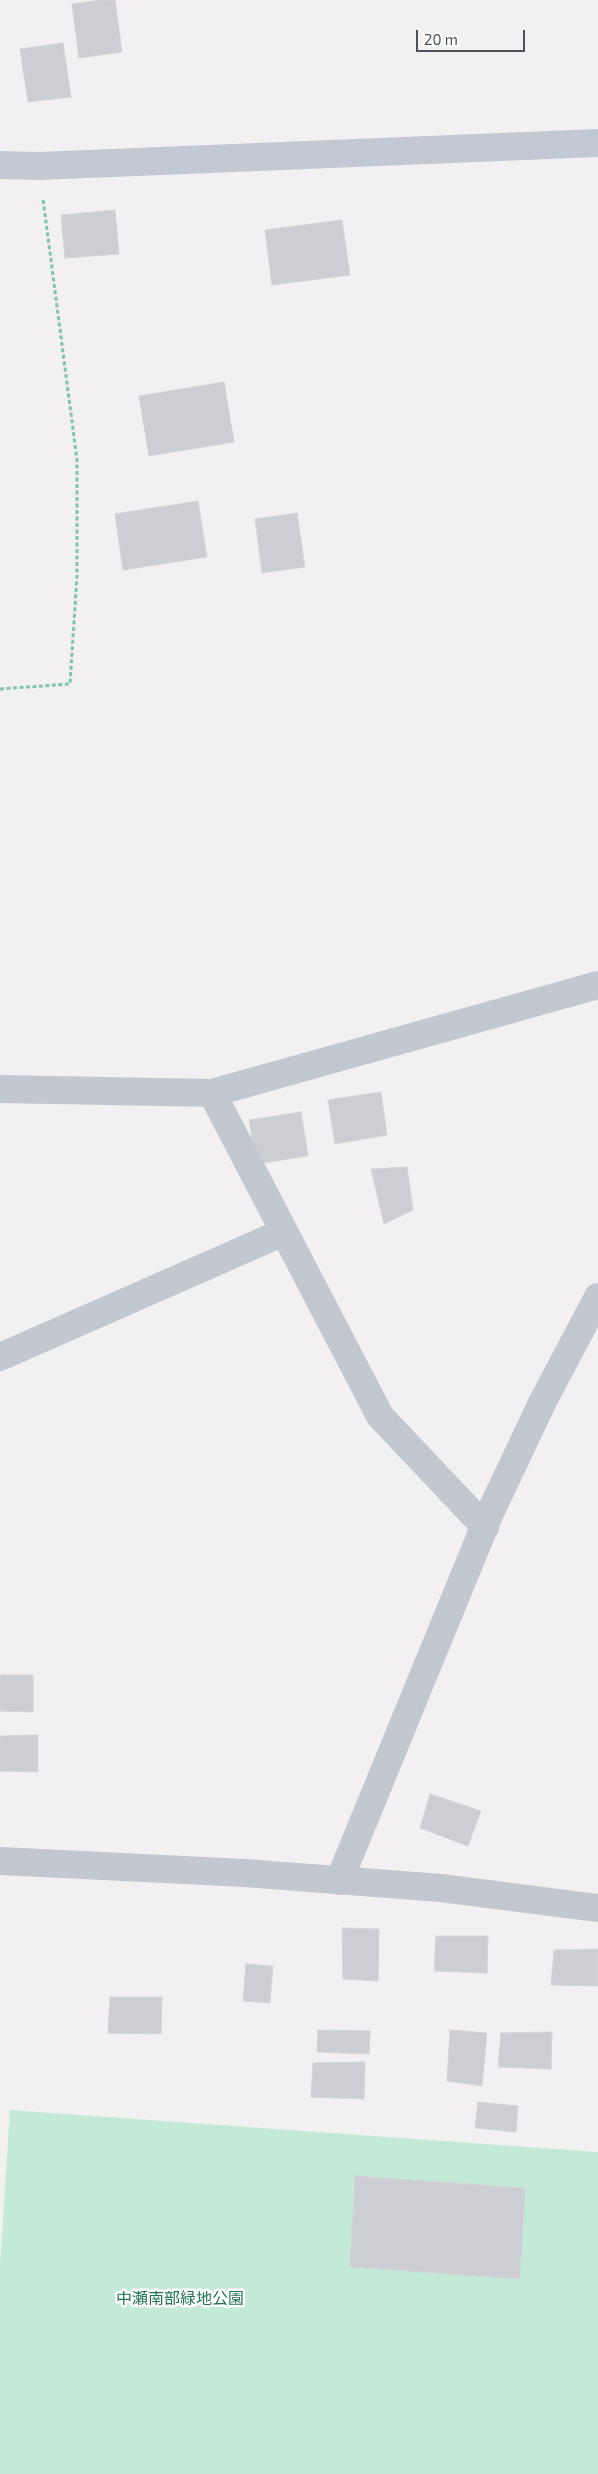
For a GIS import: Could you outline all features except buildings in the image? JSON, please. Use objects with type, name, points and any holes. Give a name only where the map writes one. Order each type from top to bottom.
[{"type":"street","points":[[0,165],[39,166],[598,143]]},
{"type":"street","points":[[0,1089],[212,1094],[598,985]]},
{"type":"street","points":[[212,1094],[380,1416],[485,1527]]},
{"type":"street","points":[[0,1357],[284,1232]]},
{"type":"street","points":[[339,1881],[485,1527],[543,1401],[598,1297]]},
{"type":"street","points":[[0,1860],[244,1873],[441,1888],[598,1908]]},
{"type":"path","points":[[0,688],[70,684],[77,576],[77,460],[39,166]]},
{"type":"green space","name":"中瀬南部緑地公園","points":[[10,2110],[598,2152],[598,2474],[0,2474],[0,2267]]}]
